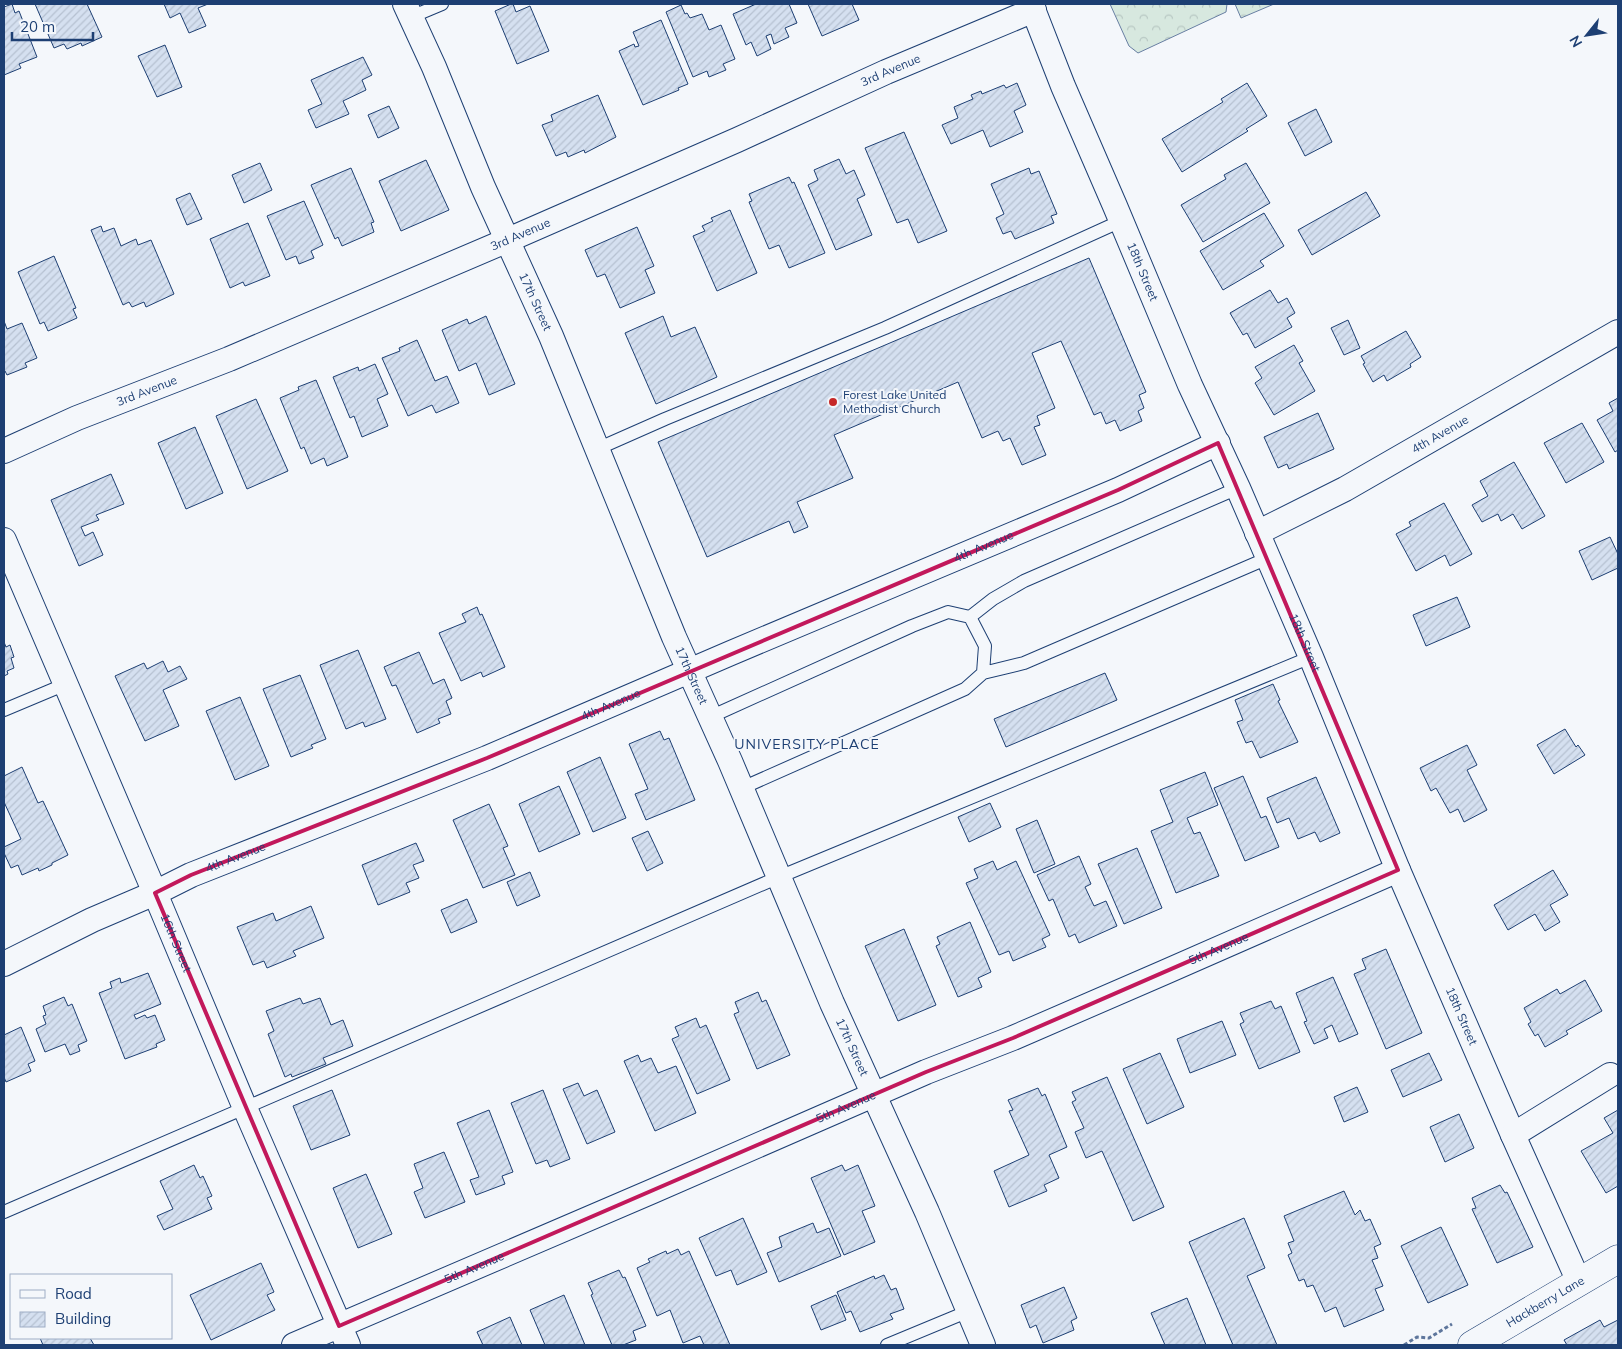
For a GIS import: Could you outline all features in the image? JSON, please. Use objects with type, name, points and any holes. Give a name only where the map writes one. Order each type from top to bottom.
[{"type":"main road","name":"Hackberry Lane","points":[[1472,1345],[1618,1259]]},
{"type":"street","name":"18th Street","points":[[1032,7],[1062,86],[1122,221],[1190,385],[1218,443],[1311,656],[1398,870],[1579,1282]]},
{"type":"street","name":"3rd Avenue","points":[[4,451],[77,418],[229,359],[508,240],[737,140],[1032,7]]},
{"type":"street","name":"17th Street","points":[[408,10],[434,67],[483,187],[551,336],[690,672],[742,788],[832,1004],[928,1212],[983,1345]]},
{"type":"street","name":"4th Avenue","points":[[1257,533],[1345,489],[1618,332]]},
{"type":"street","name":"4th Avenue","points":[[4,964],[92,920],[192,875],[487,758],[690,672],[730,653],[1118,490],[1218,443]]},
{"type":"street","name":"16th Street","points":[[4,540],[343,1336]]},
{"type":"street","name":"5th Avenue","points":[[294,1345],[343,1336],[873,1095],[1013,1038],[1398,870]]},
{"type":"street","points":[[1513,1135],[1610,1075]]},
{"type":"lane","points":[[408,10],[442,4]]},
{"type":"lane","points":[[597,450],[665,419],[885,328],[1122,221]]},
{"type":"lane","points":[[970,617],[993,599],[1024,581],[1238,488]]},
{"type":"lane","points":[[742,788],[965,689],[983,673],[1024,664],[1268,558]]},
{"type":"lane","points":[[710,718],[912,626],[948,612],[970,617],[986,646],[983,673]]},
{"type":"lane","points":[[4,1212],[779,877],[1311,656]]},
{"type":"lane","points":[[4,710],[66,684]]},
{"type":"lane","points":[[887,1345],[969,1311]]},
{"type":"highlighted area","points":[[1218,443],[1398,870],[1013,1038],[926,1072],[339,1326],[155,893],[191,875],[487,758],[1118,490]]},
{"type":"green space","points":[[1110,4],[1227,4],[1226,12],[1138,53],[1129,46]]},
{"type":"green space","points":[[1235,4],[1274,4],[1241,18]]},
{"type":"building","points":[[12,4],[15,13],[19,11],[37,57],[19,64],[21,68],[4,75],[4,7]]},
{"type":"building","points":[[35,4],[87,4],[102,37],[82,46],[81,43],[67,49],[64,44],[54,48]]},
{"type":"building","points":[[164,4],[208,4],[198,8],[206,26],[189,33],[180,13],[170,18]]},
{"type":"building","points":[[513,4],[516,12],[530,6],[549,51],[517,64],[495,11]]},
{"type":"building","points":[[756,4],[789,4],[797,23],[785,28],[789,37],[774,44],[771,34],[766,36],[771,49],[757,56],[751,42],[746,45],[733,14]]},
{"type":"building","points":[[808,4],[852,4],[859,20],[822,36]]},
{"type":"building","points":[[681,5],[685,14],[687,13],[690,18],[702,14],[709,30],[721,25],[735,59],[723,64],[726,70],[709,77],[707,71],[693,77],[666,12]]},
{"type":"building","points":[[661,20],[688,84],[678,88],[679,90],[643,105],[619,51],[634,44],[635,47],[639,46],[633,32]]},
{"type":"building","points":[[165,45],[182,87],[157,97],[138,56]]},
{"type":"building","points":[[363,57],[372,75],[362,80],[366,90],[343,101],[349,114],[316,128],[308,110],[322,104],[311,80]]},
{"type":"building","points":[[1017,83],[1026,105],[1014,111],[1023,132],[990,147],[983,130],[951,144],[942,125],[958,118],[954,107],[973,99],[971,95],[981,91],[982,94],[1004,85],[1006,88]]},
{"type":"building","points":[[1247,83],[1267,116],[1246,129],[1248,131],[1182,172],[1162,139],[1223,102],[1221,99]]},
{"type":"building","points":[[598,95],[616,137],[585,153],[584,150],[568,157],[566,152],[556,156],[542,125],[553,121],[551,115]]},
{"type":"building","points":[[389,106],[399,128],[378,138],[368,115]]},
{"type":"building","points":[[1316,109],[1332,142],[1305,156],[1288,123]]},
{"type":"building","points":[[904,132],[947,231],[918,243],[908,219],[897,223],[865,148]]},
{"type":"building","points":[[839,159],[846,174],[854,170],[865,195],[857,199],[872,235],[836,250],[808,185],[818,180],[814,170]]},
{"type":"building","points":[[426,160],[449,210],[401,231],[379,181]]},
{"type":"building","points":[[260,163],[272,190],[244,203],[232,175]]},
{"type":"building","points":[[1246,163],[1270,203],[1203,242],[1181,205],[1226,179],[1224,175]]},
{"type":"building","points":[[351,168],[374,222],[371,223],[374,232],[342,246],[338,237],[335,239],[311,185]]},
{"type":"building","points":[[1029,168],[1031,174],[1039,171],[1057,214],[1051,216],[1054,223],[1015,239],[1011,231],[1003,234],[996,218],[1004,214],[991,184]]},
{"type":"building","points":[[789,177],[792,183],[794,182],[825,253],[789,268],[779,245],[769,249],[749,202],[752,201],[749,194]]},
{"type":"building","points":[[1366,192],[1380,216],[1312,255],[1298,230]]},
{"type":"building","points":[[190,193],[202,219],[187,225],[176,199]]},
{"type":"building","points":[[304,201],[323,245],[311,251],[314,258],[299,264],[296,256],[286,260],[267,216]]},
{"type":"building","points":[[730,210],[757,273],[717,291],[693,236],[705,231],[702,226],[713,221],[711,218]]},
{"type":"building","points":[[1264,213],[1284,246],[1260,261],[1264,266],[1223,290],[1200,251]]},
{"type":"building","points":[[248,223],[270,276],[245,286],[243,282],[230,288],[210,239]]},
{"type":"building","points":[[101,226],[103,232],[114,228],[121,246],[136,239],[138,245],[151,240],[174,294],[146,307],[144,302],[132,307],[129,302],[123,305],[91,230]]},
{"type":"building","points":[[637,227],[654,266],[645,270],[655,293],[620,308],[605,274],[597,277],[585,250]]},
{"type":"building","points":[[54,256],[76,308],[73,309],[77,318],[48,331],[44,322],[40,324],[18,272]]},
{"type":"building","name":"Forest Lake United Methodist Church","points":[[1089,258],[1146,392],[1139,395],[1144,408],[1138,411],[1142,421],[1120,431],[1115,420],[1106,424],[1101,412],[1094,415],[1061,341],[1032,353],[1055,408],[1037,416],[1040,425],[1034,427],[1046,455],[1022,465],[1010,438],[1003,441],[998,431],[982,438],[958,382],[834,435],[853,478],[797,502],[808,527],[794,533],[789,521],[707,557],[658,442]]},
{"type":"building","points":[[1270,290],[1278,303],[1287,298],[1295,313],[1287,318],[1292,327],[1255,348],[1247,333],[1243,335],[1230,313]]},
{"type":"building","points":[[486,316],[515,384],[489,395],[476,363],[459,371],[442,330],[467,319],[469,324]]},
{"type":"building","points":[[663,316],[671,337],[695,327],[717,377],[656,404],[625,333]]},
{"type":"building","points":[[1348,320],[1360,348],[1344,355],[1331,328]]},
{"type":"building","points":[[4,321],[7,329],[22,323],[37,358],[25,363],[27,367],[7,375],[4,371]]},
{"type":"building","points":[[1406,331],[1421,357],[1410,364],[1411,367],[1387,381],[1384,375],[1373,382],[1363,364],[1365,363],[1361,356]]},
{"type":"building","points":[[417,340],[435,381],[447,376],[459,403],[436,413],[432,405],[408,416],[382,358],[400,351],[399,348]]},
{"type":"building","points":[[1294,345],[1303,361],[1299,363],[1315,391],[1274,415],[1255,383],[1262,378],[1255,367]]},
{"type":"building","points":[[375,364],[388,394],[377,399],[388,426],[362,437],[354,416],[350,418],[333,377],[358,367],[359,371]]},
{"type":"building","points":[[316,380],[348,457],[327,466],[324,458],[311,464],[304,447],[301,449],[280,398],[299,390],[298,387]]},
{"type":"building","points":[[1618,398],[1618,450],[1615,452],[1597,420],[1613,411],[1609,403]]},
{"type":"building","points":[[256,399],[288,471],[247,489],[216,416]]},
{"type":"building","points":[[1318,413],[1334,449],[1289,469],[1287,464],[1278,468],[1264,437]]},
{"type":"building","points":[[1582,423],[1604,462],[1566,483],[1544,443]]},
{"type":"building","points":[[195,427],[223,493],[186,509],[158,443]]},
{"type":"building","points":[[1514,462],[1545,516],[1522,529],[1513,514],[1501,521],[1498,514],[1482,522],[1472,505],[1488,496],[1480,481]]},
{"type":"building","points":[[111,474],[124,504],[96,515],[99,520],[81,527],[85,536],[93,532],[103,555],[79,566],[51,500]]},
{"type":"building","points":[[1444,503],[1472,554],[1450,566],[1445,555],[1416,571],[1396,534],[1411,526],[1409,522]]},
{"type":"building","points":[[1610,537],[1618,554],[1618,568],[1592,580],[1579,551]]},
{"type":"building","points":[[1457,597],[1470,627],[1426,646],[1413,615]]},
{"type":"building","points":[[477,607],[480,615],[482,614],[505,667],[483,677],[481,672],[461,681],[439,633],[466,622],[462,614]]},
{"type":"building","points":[[4,642],[6,647],[10,645],[14,657],[11,658],[14,668],[7,671],[8,674],[4,676]]},
{"type":"building","points":[[358,650],[386,719],[365,727],[363,722],[346,729],[320,665]]},
{"type":"building","points":[[419,652],[433,684],[444,679],[452,698],[446,701],[451,714],[438,719],[440,723],[417,733],[396,685],[392,686],[384,667]]},
{"type":"building","points":[[163,661],[168,672],[180,666],[187,679],[163,690],[179,726],[145,741],[115,676],[144,663],[147,669]]},
{"type":"building","points":[[1105,673],[1117,700],[1006,747],[994,719]]},
{"type":"building","points":[[300,675],[326,739],[311,745],[313,748],[291,757],[263,689]]},
{"type":"building","points":[[1273,684],[1280,700],[1278,701],[1298,742],[1260,758],[1252,741],[1246,743],[1237,722],[1243,720],[1235,700]]},
{"type":"building","points":[[240,697],[269,766],[235,780],[206,711]]},
{"type":"building","points":[[1565,729],[1576,747],[1578,745],[1585,755],[1554,774],[1537,745]]},
{"type":"building","points":[[660,731],[664,740],[669,738],[695,800],[646,820],[635,794],[648,789],[629,744]]},
{"type":"building","points":[[1467,745],[1477,765],[1467,770],[1487,810],[1464,822],[1458,809],[1450,813],[1436,788],[1431,791],[1420,768]]},
{"type":"building","points":[[600,757],[626,818],[593,832],[567,772]]},
{"type":"building","points":[[22,767],[38,803],[43,801],[68,855],[39,871],[38,868],[22,875],[18,865],[11,868],[4,853],[4,847],[21,839],[4,802],[4,776]]},
{"type":"building","points":[[1205,772],[1218,805],[1187,818],[1194,834],[1200,832],[1219,876],[1176,893],[1151,831],[1173,822],[1160,790]]},
{"type":"building","points":[[1243,776],[1261,818],[1266,816],[1279,847],[1245,861],[1214,788]]},
{"type":"building","points":[[1316,777],[1340,833],[1320,842],[1315,832],[1298,839],[1289,818],[1277,823],[1267,798]]},
{"type":"building","points":[[559,786],[580,834],[539,852],[519,804]]},
{"type":"building","points":[[990,803],[1001,827],[969,842],[958,817]]},
{"type":"building","points":[[489,804],[508,846],[503,848],[515,875],[483,888],[453,820]]},
{"type":"building","points":[[1037,820],[1055,864],[1034,873],[1016,829]]},
{"type":"building","points":[[648,831],[663,863],[647,871],[632,838]]},
{"type":"building","points":[[416,843],[424,861],[413,865],[419,878],[406,883],[410,892],[378,905],[362,865]]},
{"type":"building","points":[[1137,848],[1162,908],[1124,924],[1098,864]]},
{"type":"building","points":[[1079,856],[1091,884],[1085,887],[1094,906],[1106,901],[1117,926],[1079,943],[1075,934],[1069,937],[1053,899],[1049,901],[1037,875]]},
{"type":"building","points":[[993,861],[997,870],[1016,861],[1050,935],[1042,939],[1046,947],[1013,961],[1009,951],[999,955],[966,883],[978,878],[974,869]]},
{"type":"building","points":[[1553,870],[1568,895],[1550,905],[1560,922],[1545,931],[1535,914],[1508,930],[1494,905]]},
{"type":"building","points":[[530,872],[540,896],[517,906],[507,882]]},
{"type":"building","points":[[467,899],[477,922],[451,933],[441,910]]},
{"type":"building","points":[[311,906],[324,938],[293,951],[296,956],[267,968],[264,961],[253,965],[237,927],[273,913],[276,921]]},
{"type":"building","points":[[970,922],[991,972],[978,978],[982,987],[958,997],[936,946],[940,944],[937,937]]},
{"type":"building","points":[[904,929],[936,1005],[898,1021],[865,946]]},
{"type":"building","points":[[1386,949],[1422,1033],[1386,1049],[1354,974],[1366,969],[1362,959]]},
{"type":"building","points":[[148,973],[161,1004],[134,1015],[136,1019],[145,1015],[147,1018],[155,1015],[165,1040],[156,1044],[157,1047],[125,1059],[99,993],[112,988],[110,982],[120,978],[121,983]]},
{"type":"building","points":[[1333,977],[1358,1034],[1339,1042],[1332,1025],[1324,1029],[1328,1038],[1314,1044],[1304,1022],[1307,1021],[1296,993]]},
{"type":"building","points":[[1585,980],[1602,1011],[1566,1031],[1568,1034],[1545,1047],[1538,1034],[1535,1036],[1528,1024],[1531,1022],[1524,1008],[1557,989],[1560,994]]},
{"type":"building","points":[[758,992],[762,1002],[766,1000],[790,1055],[757,1069],[734,1014],[739,1012],[735,1002]]},
{"type":"building","points":[[64,997],[68,1006],[72,1004],[87,1041],[78,1045],[80,1051],[70,1055],[65,1044],[45,1052],[36,1029],[46,1024],[43,1016],[46,1015],[43,1006]]},
{"type":"building","points":[[300,998],[303,1004],[320,998],[331,1025],[343,1020],[353,1046],[323,1058],[326,1064],[292,1077],[291,1074],[285,1077],[268,1034],[274,1031],[266,1011]]},
{"type":"building","points":[[1271,1001],[1275,1009],[1281,1006],[1300,1052],[1259,1069],[1240,1024],[1244,1022],[1240,1013]]},
{"type":"building","points":[[696,1018],[700,1028],[706,1025],[730,1080],[697,1094],[672,1039],[679,1036],[675,1027]]},
{"type":"building","points":[[1222,1021],[1236,1055],[1190,1073],[1177,1039]]},
{"type":"building","points":[[21,1027],[35,1061],[28,1064],[31,1071],[6,1082],[4,1077],[4,1035]]},
{"type":"building","points":[[1160,1053],[1184,1107],[1147,1124],[1123,1069]]},
{"type":"building","points":[[1429,1053],[1442,1080],[1403,1097],[1391,1070]]},
{"type":"building","points":[[638,1055],[641,1062],[651,1058],[658,1073],[676,1066],[696,1113],[655,1131],[624,1061]]},
{"type":"building","points":[[1107,1077],[1164,1207],[1133,1221],[1102,1151],[1086,1158],[1075,1132],[1084,1128],[1072,1102],[1076,1100],[1072,1092]]},
{"type":"building","points":[[578,1083],[584,1096],[597,1090],[615,1132],[587,1144],[563,1089]]},
{"type":"building","points":[[1357,1087],[1368,1112],[1344,1122],[1334,1097]]},
{"type":"building","points":[[1038,1088],[1042,1096],[1045,1094],[1067,1147],[1049,1155],[1059,1178],[1044,1185],[1047,1191],[1009,1207],[994,1171],[1029,1155],[1009,1111],[1013,1110],[1008,1100]]},
{"type":"building","points":[[332,1090],[350,1135],[311,1150],[293,1106]]},
{"type":"building","points":[[543,1090],[570,1159],[550,1167],[547,1160],[536,1164],[511,1103]]},
{"type":"building","points":[[489,1110],[513,1172],[502,1176],[505,1184],[476,1195],[470,1180],[479,1177],[457,1123]]},
{"type":"building","points":[[1618,1110],[1618,1186],[1606,1193],[1581,1151],[1613,1133],[1604,1118]]},
{"type":"building","points":[[1459,1114],[1474,1148],[1445,1162],[1430,1127]]},
{"type":"building","points":[[444,1152],[465,1202],[425,1218],[414,1192],[423,1188],[414,1164]]},
{"type":"building","points":[[194,1165],[200,1178],[203,1176],[212,1196],[207,1198],[212,1209],[164,1230],[157,1216],[173,1209],[160,1181]]},
{"type":"building","points":[[842,1165],[845,1171],[858,1165],[875,1206],[862,1211],[875,1242],[844,1255],[811,1178]]},
{"type":"building","points":[[366,1174],[392,1234],[358,1248],[333,1188]]},
{"type":"building","points":[[1500,1185],[1505,1193],[1507,1192],[1533,1247],[1497,1263],[1472,1209],[1476,1208],[1472,1198]]},
{"type":"building","points":[[1344,1191],[1355,1215],[1360,1210],[1365,1221],[1370,1219],[1381,1244],[1374,1247],[1378,1258],[1372,1260],[1383,1286],[1375,1289],[1384,1310],[1344,1327],[1336,1307],[1325,1312],[1313,1285],[1307,1287],[1304,1279],[1299,1281],[1288,1255],[1292,1253],[1288,1243],[1294,1241],[1284,1216]]},
{"type":"building","points":[[743,1218],[767,1272],[737,1285],[731,1270],[716,1276],[699,1238]]},
{"type":"building","points":[[1244,1218],[1265,1268],[1247,1276],[1277,1345],[1233,1345],[1189,1242]]},
{"type":"building","points":[[813,1223],[817,1233],[829,1228],[841,1256],[779,1282],[767,1253],[782,1247],[779,1237]]},
{"type":"building","points":[[1441,1227],[1468,1285],[1428,1303],[1401,1246]]},
{"type":"building","points":[[678,1249],[681,1255],[689,1251],[730,1345],[704,1345],[700,1336],[683,1343],[670,1310],[657,1316],[637,1268],[650,1262],[648,1259],[666,1251],[667,1254]]},
{"type":"building","points":[[261,1263],[274,1292],[267,1295],[275,1310],[211,1340],[190,1295]]},
{"type":"building","points":[[619,1270],[623,1278],[625,1277],[646,1326],[633,1331],[636,1340],[623,1345],[612,1345],[591,1295],[593,1294],[588,1283]]},
{"type":"building","points":[[884,1275],[891,1290],[896,1288],[904,1309],[890,1314],[893,1319],[860,1332],[851,1311],[846,1313],[837,1292],[874,1276],[875,1279]]},
{"type":"building","points":[[1064,1287],[1077,1318],[1071,1321],[1074,1330],[1043,1343],[1036,1325],[1030,1328],[1021,1305]]},
{"type":"building","points":[[564,1295],[585,1345],[545,1345],[530,1310]]},
{"type":"building","points":[[836,1295],[846,1320],[821,1330],[811,1306]]},
{"type":"building","points":[[1187,1298],[1206,1345],[1165,1345],[1151,1313]]},
{"type":"building","points":[[510,1317],[522,1345],[483,1345],[477,1332]]},
{"type":"building","points":[[1600,1320],[1604,1327],[1618,1320],[1618,1345],[1567,1345],[1564,1340]]},
{"type":"building","points":[[40,1339],[91,1339],[94,1345],[43,1345]]},
{"type":"place","name":"Forest Lake United Methodist Church","points":[[833,402]]},
{"type":"district","name":"UNIVERSITY PLACE","points":[[807,744]]}]
